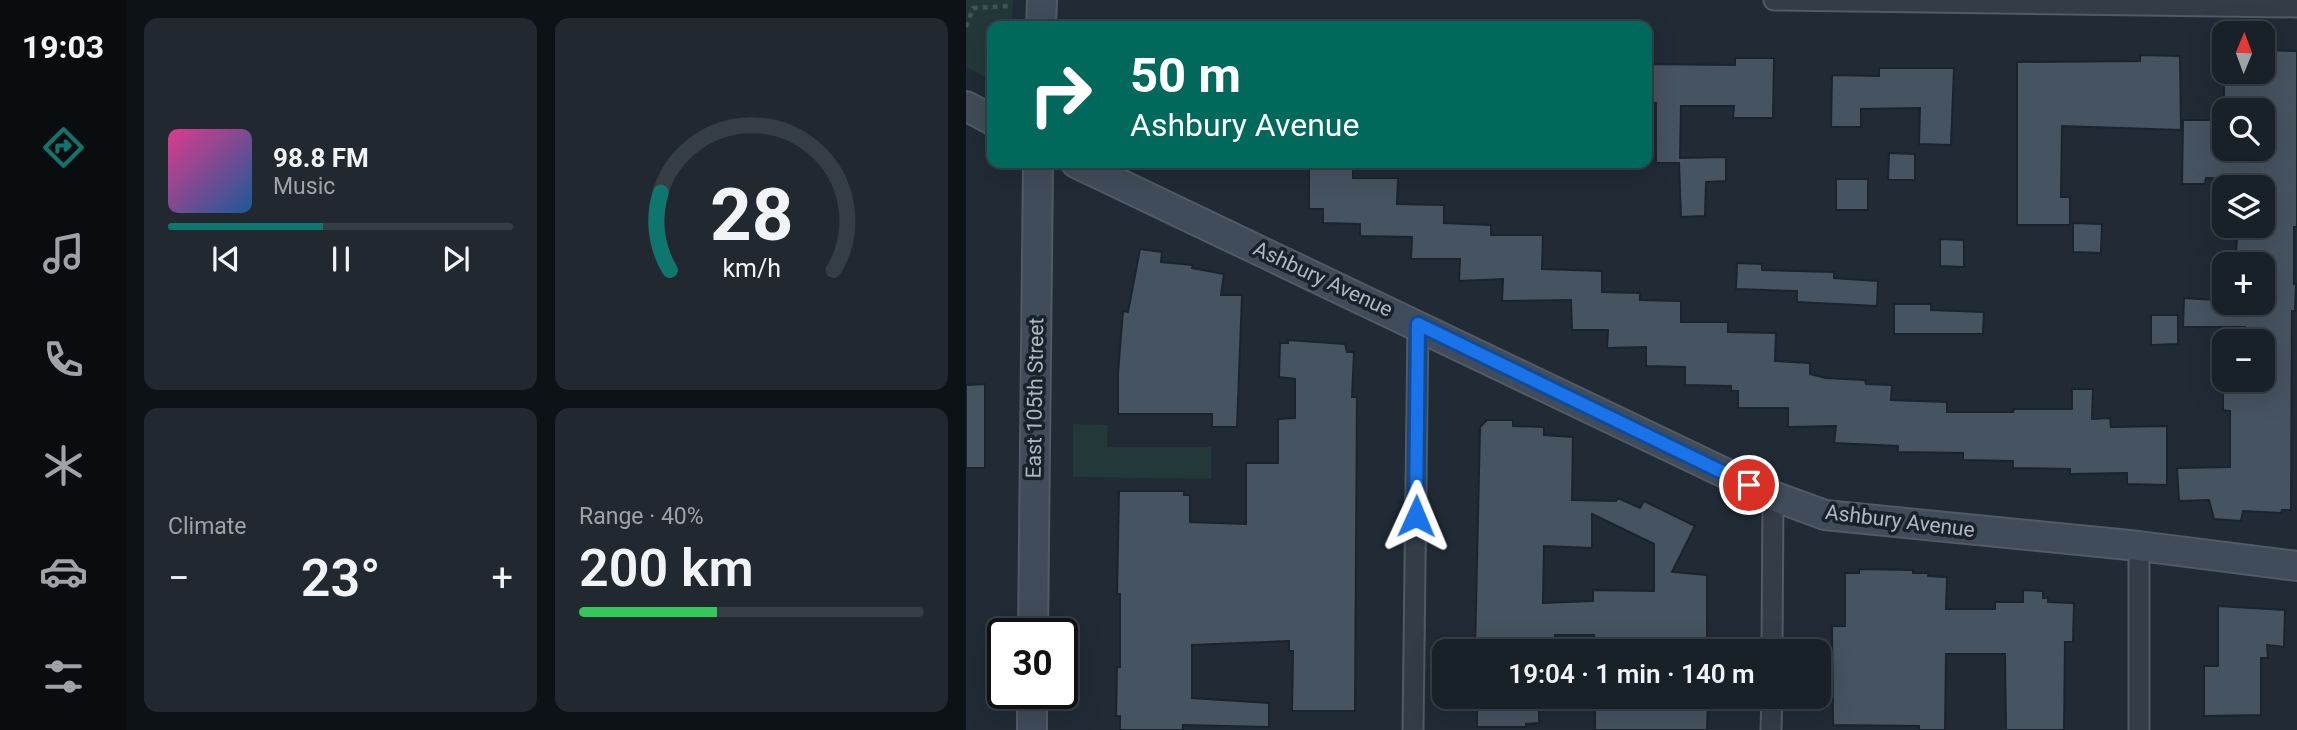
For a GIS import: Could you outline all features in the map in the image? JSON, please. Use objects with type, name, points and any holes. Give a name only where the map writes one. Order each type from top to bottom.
[{"type":"street","points":[[1041,21],[1042,0]]},
{"type":"street","points":[[1774,0],[2297,7]]},
{"type":"street","points":[[966,106],[987,117]]},
{"type":"street","name":"East 105th Street","points":[[1033,618],[1038,168]]},
{"type":"street","name":"Ashbury Avenue","points":[[1087,168],[1418,324],[1773,496],[1825,514],[2139,546],[2297,566]]},
{"type":"street","points":[[1413,730],[1418,324]]},
{"type":"street","points":[[1772,639],[1773,496]]},
{"type":"street","points":[[2139,546],[2139,730]]},
{"type":"street","points":[[1032,709],[1032,730]]},
{"type":"street","points":[[1771,730],[1772,709]]},
{"type":"path","points":[[966,27],[973,8],[1009,6]]},
{"type":"green space","points":[[966,0],[1013,0],[1012,21],[987,21],[987,78],[966,67]]},
{"type":"green space","points":[[1073,424],[1108,425],[1107,447],[1211,447],[1211,479],[1073,477]]},
{"type":"building","points":[[2275,50],[2297,51],[2297,227],[2294,227],[2295,311],[2292,311],[2291,510],[2282,510],[2281,513],[2243,511],[2241,521],[2214,519],[2209,500],[2179,501],[2177,468],[2230,467],[2230,411],[2223,410],[2223,392],[2275,392],[2275,329],[2183,327],[2184,298],[2212,300],[2212,315],[2275,315],[2275,252],[2236,252],[2237,238],[2275,238],[2275,175],[2212,175],[2212,178],[2206,178],[2205,184],[2182,184],[2183,120],[2212,120],[2212,161],[2275,161],[2275,98],[2224,98],[2224,84],[2275,84]]},
{"type":"building","points":[[2140,55],[2180,56],[2181,130],[2062,126],[2061,197],[2070,197],[2070,225],[2017,225],[2017,62],[2140,61]]},
{"type":"building","points":[[1735,58],[1774,58],[1773,118],[1733,118],[1734,106],[1681,106],[1680,158],[1726,157],[1726,181],[1706,182],[1705,216],[1681,217],[1679,163],[1656,163],[1656,103],[1652,103],[1652,64],[1735,65]]},
{"type":"building","points":[[1879,68],[1954,68],[1951,145],[1919,144],[1920,108],[1861,109],[1861,127],[1831,127],[1832,75],[1879,76]]},
{"type":"building","points":[[1889,153],[1915,154],[1915,180],[1888,180]]},
{"type":"building","points":[[1309,168],[1353,168],[1353,178],[1398,178],[1397,204],[1444,205],[1444,223],[1491,225],[1491,235],[1543,235],[1542,269],[1602,271],[1602,292],[1640,293],[1640,300],[1681,301],[1681,322],[1728,322],[1728,332],[1776,333],[1775,361],[1810,363],[1810,374],[1826,378],[1865,380],[1866,384],[1892,385],[1891,400],[1947,402],[1947,412],[2072,409],[2072,389],[2093,389],[2092,419],[2110,418],[2111,427],[2167,426],[2167,485],[2127,484],[2127,473],[2070,474],[2070,469],[2013,468],[2013,461],[1963,460],[1963,453],[1898,452],[1898,446],[1834,443],[1836,426],[1788,427],[1788,408],[1738,408],[1738,391],[1731,391],[1731,386],[1685,385],[1685,367],[1646,366],[1646,347],[1607,348],[1608,330],[1572,330],[1571,300],[1502,301],[1503,279],[1459,281],[1460,259],[1411,259],[1412,237],[1360,236],[1360,224],[1323,223],[1323,209],[1309,209]]},
{"type":"building","points":[[1836,179],[1868,179],[1868,210],[1836,210]]},
{"type":"building","points":[[2073,223],[2102,224],[2101,253],[2073,252]]},
{"type":"building","points":[[1940,239],[1964,240],[1964,267],[1940,266]]},
{"type":"building","points":[[1140,249],[1162,252],[1161,262],[1193,265],[1192,268],[1224,274],[1221,295],[1242,295],[1237,427],[1212,427],[1212,414],[1118,414],[1123,311],[1128,312]]},
{"type":"building","points":[[1737,263],[1762,264],[1762,270],[1834,272],[1834,278],[1878,281],[1877,306],[1797,302],[1797,291],[1736,289]]},
{"type":"building","points":[[1894,304],[1931,304],[1931,310],[1984,312],[1983,334],[1894,334]]},
{"type":"building","points":[[2151,315],[2178,315],[2178,344],[2151,345]]},
{"type":"building","points":[[1288,340],[1345,344],[1347,352],[1354,352],[1352,397],[1357,397],[1355,711],[1292,711],[1293,651],[1289,651],[1289,641],[1192,645],[1192,698],[1269,703],[1269,727],[1183,725],[1183,730],[1120,730],[1120,716],[1116,716],[1117,667],[1120,667],[1120,594],[1117,594],[1119,491],[1184,491],[1184,495],[1190,495],[1190,522],[1246,524],[1246,463],[1278,463],[1278,419],[1295,418],[1295,379],[1279,377],[1280,343],[1288,343]]},
{"type":"building","points":[[985,384],[985,468],[966,468],[966,385]]},
{"type":"building","points":[[1487,420],[1513,420],[1513,426],[1544,427],[1544,435],[1573,437],[1572,500],[1616,501],[1618,498],[1640,508],[1644,501],[1695,526],[1672,572],[1707,575],[1707,639],[1594,639],[1594,635],[1555,635],[1555,639],[1475,639],[1480,427]],"holes":[[[1592,514],[1654,544],[1654,591],[1593,590],[1593,601],[1543,603],[1544,546],[1592,548]]]},
{"type":"building","points":[[1859,569],[1913,570],[1913,573],[1947,577],[1946,609],[1995,609],[1995,602],[2023,602],[2023,590],[2043,591],[2043,598],[2048,598],[2048,602],[2074,603],[2073,642],[2065,642],[2064,730],[2006,730],[2005,654],[1946,654],[1945,730],[1919,730],[1919,726],[1833,725],[1832,626],[1845,626],[1845,573],[1859,573]]},
{"type":"building","points":[[2218,606],[2285,610],[2284,647],[2267,645],[2268,658],[2261,658],[2261,715],[2204,716],[2204,666],[2218,666]]},
{"type":"building","points":[[1477,709],[1539,709],[1539,723],[1526,724],[1526,727],[1477,727]]},
{"type":"building","points":[[1595,709],[1708,709],[1707,730],[1595,730]]},
{"type":"route","points":[[1416,516],[1418,324],[1749,485]]}]
